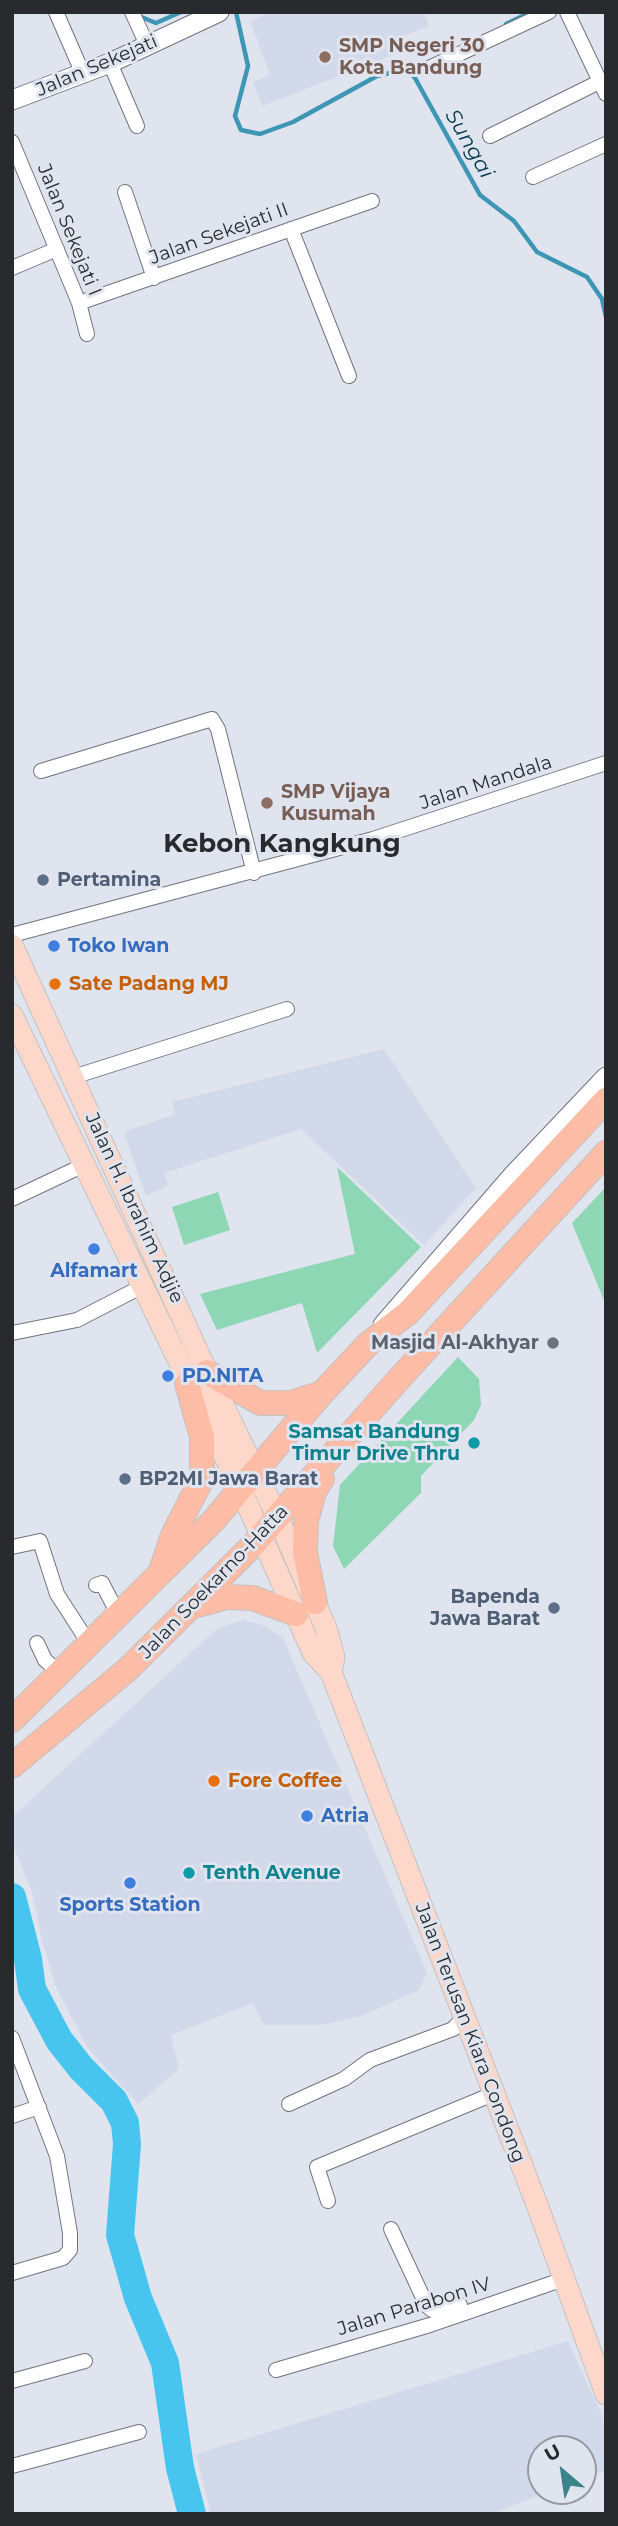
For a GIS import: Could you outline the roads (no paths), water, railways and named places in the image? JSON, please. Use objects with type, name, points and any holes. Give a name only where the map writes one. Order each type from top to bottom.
[{"type":"highway","points":[[15,1711],[61,1674],[159,1575],[241,1490],[369,1343],[408,1313],[606,1100]]},
{"type":"highway","name":"Jalan Soekarno-Hatta","points":[[12,1766],[128,1670],[261,1536],[398,1380],[606,1153]]},
{"type":"highway","points":[[159,1575],[173,1535],[202,1479],[197,1378],[260,1403],[291,1403],[322,1394]]},
{"type":"highway","points":[[190,1607],[228,1597],[253,1598],[305,1608],[306,1521],[314,1492],[355,1430]]},
{"type":"main road","name":"Jalan Sekejati","points":[[12,100],[110,63],[219,12]]},
{"type":"main road","name":"Jalan H. Ibrahim Adjie","points":[[12,945],[73,1076],[261,1536]]},
{"type":"main road","name":"Jalan H. Ibrahim Adjie","points":[[14,1023],[141,1287],[257,1471],[278,1518]]},
{"type":"main road","points":[[369,1343],[455,1240],[606,1077]]},
{"type":"main road","name":"Jalan Soekarno-Hatta","points":[[398,1380],[436,1352],[606,1168]]},
{"type":"main road","name":"Jalan Terusan Kiara Condong","points":[[278,1518],[305,1608]]},
{"type":"main road","name":"Jalan Terusan Kiara Condong","points":[[261,1536],[332,1646],[331,1672],[606,2394]]},
{"type":"street","points":[[56,12],[83,74]]},
{"type":"street","points":[[132,12],[147,45]]},
{"type":"street","points":[[429,68],[549,12]]},
{"type":"street","points":[[489,136],[603,87],[567,12]]},
{"type":"street","points":[[110,63],[136,126]]},
{"type":"street","name":"Jalan Sekejati I","points":[[12,142],[79,303],[87,334]]},
{"type":"street","points":[[533,177],[606,144]]},
{"type":"street","points":[[125,192],[154,278]]},
{"type":"street","name":"Jalan Sekejati II","points":[[79,303],[372,201]]},
{"type":"street","points":[[291,229],[349,376]]},
{"type":"street","points":[[12,268],[57,249]]},
{"type":"street","points":[[41,771],[212,719],[218,726],[254,873]]},
{"type":"street","name":"Jalan Mandala","points":[[12,935],[200,884],[254,873],[500,800],[606,762]]},
{"type":"street","points":[[73,1076],[287,1009]]},
{"type":"street","points":[[12,1199],[84,1165]]},
{"type":"street","points":[[12,1333],[77,1320],[141,1287]]},
{"type":"street","points":[[12,1548],[40,1541],[57,1594],[90,1646]]},
{"type":"street","points":[[96,1585],[102,1583],[119,1616]]},
{"type":"street","points":[[37,1643],[45,1660],[61,1674]]},
{"type":"street","points":[[289,2104],[344,2079],[370,2060],[453,2029],[463,2018]]},
{"type":"street","points":[[12,2038],[57,2156],[70,2233],[70,2250],[63,2258],[12,2273]]},
{"type":"street","points":[[328,2201],[317,2167],[493,2094]]},
{"type":"street","points":[[12,2116],[39,2107]]},
{"type":"street","points":[[391,2229],[427,2306],[432,2310],[443,2311],[562,2276]]},
{"type":"street","name":"Jalan Parabon IV","points":[[276,2370],[430,2325],[562,2276]]},
{"type":"street","points":[[12,2381],[85,2361]]},
{"type":"street","points":[[12,2466],[139,2432]]},
{"type":"waterway","name":"Sungai","points":[[139,16],[156,23],[181,12]]},
{"type":"waterway","name":"Sungai","points":[[236,12],[248,66],[235,116],[241,130],[260,134],[293,122],[377,76],[407,69],[415,78],[480,195],[514,221],[537,252],[587,277],[602,299],[606,317]]},
{"type":"waterway","points":[[506,24],[531,12]]},
{"type":"waterway","points":[[411,71],[426,63]]},
{"type":"waterway","points":[[12,1897],[28,1959],[32,1989],[59,2040],[81,2068],[114,2101],[125,2123],[127,2144],[120,2235],[138,2298],[165,2363],[180,2468],[192,2514]]},
{"type":"place","name":"SMP Negeri 30 Kota Bandung","points":[[325,57]]},
{"type":"place","name":"SMP Vijaya Kusumah","points":[[267,803]]},
{"type":"place","name":"Pertamina","points":[[43,880]]},
{"type":"place","name":"Toko Iwan","points":[[54,946]]},
{"type":"place","name":"Sate Padang MJ","points":[[55,984]]},
{"type":"place","name":"Alfamart","points":[[94,1249]]},
{"type":"place","name":"Masjid Al-Akhyar","points":[[553,1343]]},
{"type":"place","name":"PD.NITA","points":[[168,1376]]},
{"type":"place","name":"Samsat Bandung Timur Drive Thru","points":[[474,1443]]},
{"type":"place","name":"BP2MI Jawa Barat","points":[[125,1479]]},
{"type":"place","name":"Bapenda Jawa Barat","points":[[554,1608]]},
{"type":"place","name":"Fore Coffee","points":[[214,1781]]},
{"type":"place","name":"Atria","points":[[307,1816]]},
{"type":"place","name":"Tenth Avenue","points":[[189,1873]]},
{"type":"place","name":"Sports Station","points":[[130,1883]]},
{"type":"district","name":"Kebon Kangkung","points":[[282,844]]}]
